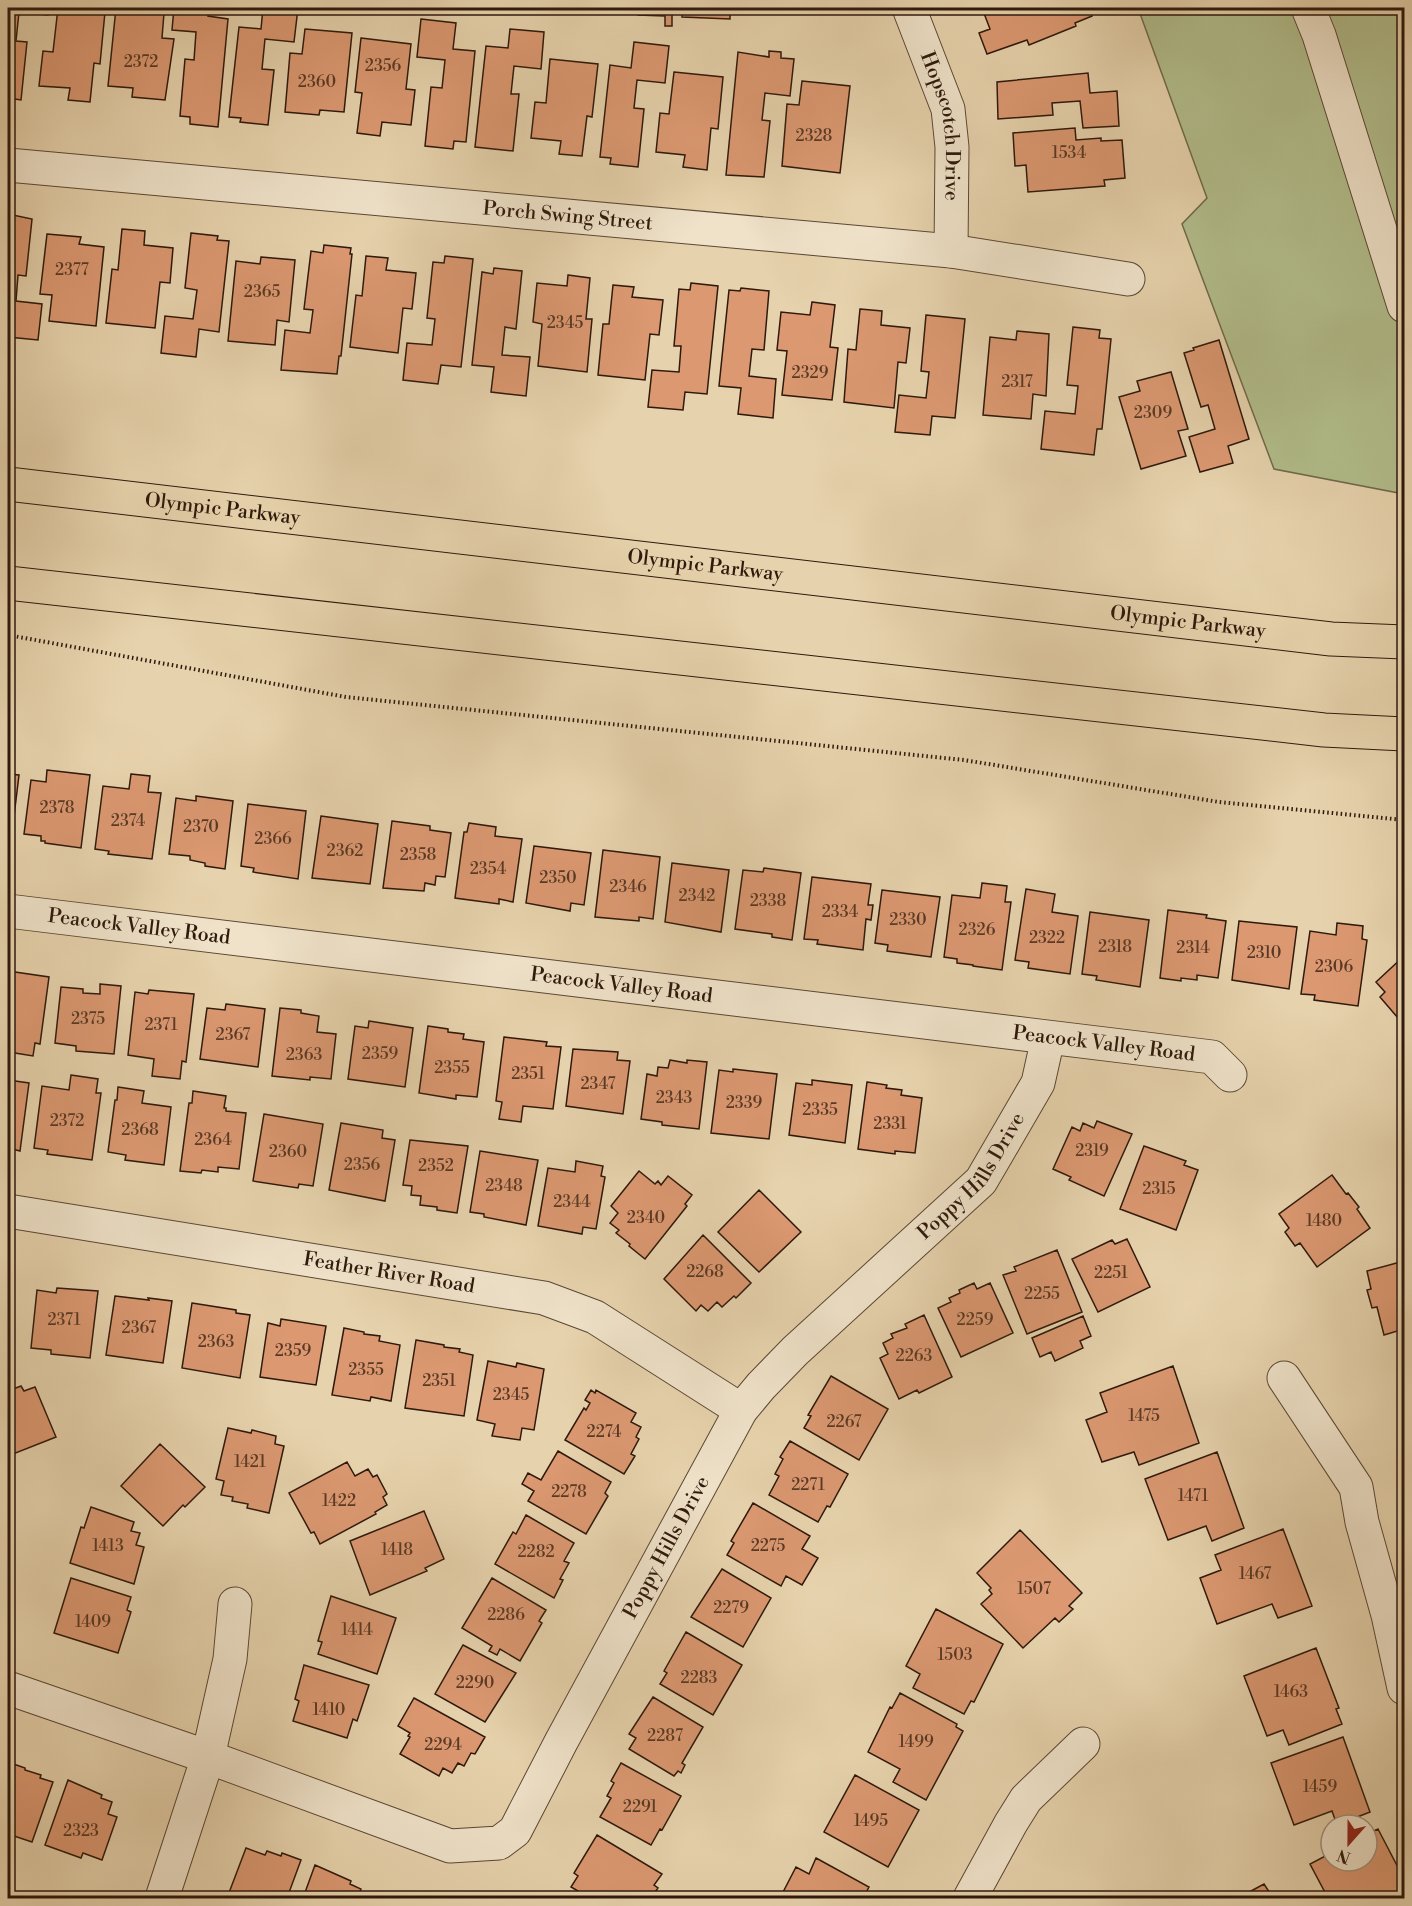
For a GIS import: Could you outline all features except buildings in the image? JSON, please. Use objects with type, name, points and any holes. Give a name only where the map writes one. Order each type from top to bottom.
[{"type":"main road","name":"Olympic Parkway","points":[[8,484],[1331,639],[1404,642]]},
{"type":"main road","points":[[8,583],[1324,730],[1404,734]]},
{"type":"street","name":"Hopscotch Drive","points":[[909,8],[948,109],[952,147],[951,251]]},
{"type":"street","points":[[1308,8],[1319,35],[1404,306]]},
{"type":"street","name":"Porch Swing Street","points":[[8,165],[951,251],[1128,279]]},
{"type":"street","name":"Peacock Valley Road","points":[[8,911],[1212,1058],[1230,1075]]},
{"type":"street","name":"Poppy Hills Drive","points":[[8,1688],[208,1757],[450,1846],[500,1843],[515,1831],[741,1410],[795,1351],[981,1181],[1038,1083],[1048,1038]]},
{"type":"street","name":"Feather River Road","points":[[8,1211],[544,1298],[595,1317],[741,1410]]},
{"type":"street","points":[[1284,1378],[1356,1487],[1362,1522],[1388,1615],[1404,1688]]},
{"type":"street","points":[[162,1899],[208,1757],[230,1659],[235,1604]]},
{"type":"street","points":[[970,1899],[1011,1822],[1026,1799],[1083,1744]]},
{"type":"path","points":[[8,635],[346,697],[964,760],[1219,802],[1404,820]]},
{"type":"green space","points":[[1138,8],[1404,8],[1404,494],[1274,469],[1182,224],[1207,198]]}]
